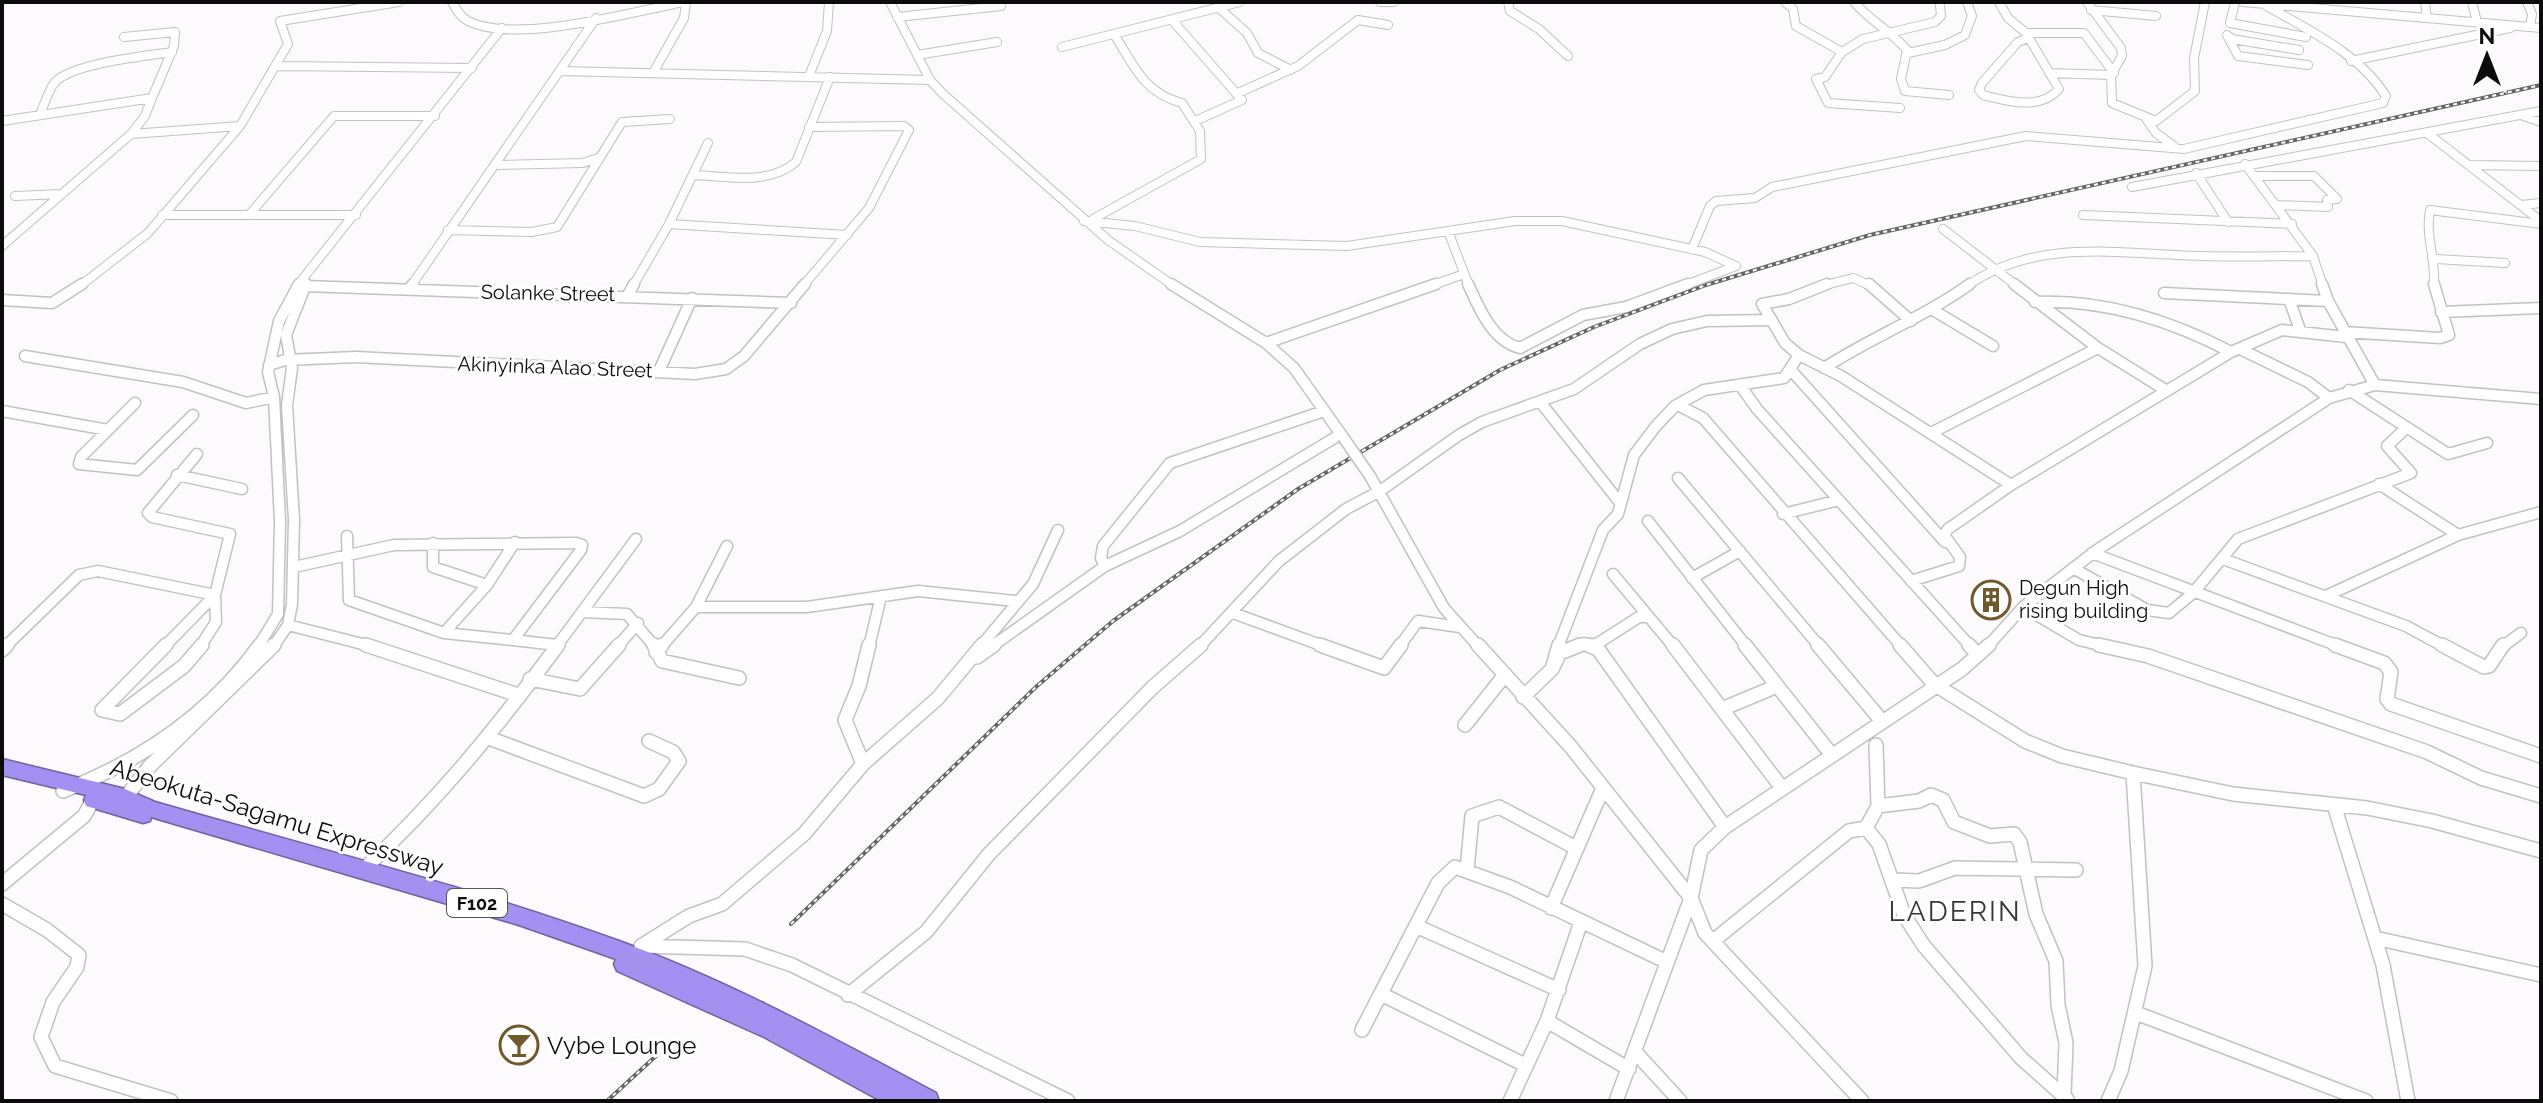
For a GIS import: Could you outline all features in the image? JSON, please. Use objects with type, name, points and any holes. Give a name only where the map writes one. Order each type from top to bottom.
[{"type":"highway","name":"Abeokuta-Sagamu Expressway","points":[[2,767],[616,954],[771,1030],[902,1101]]},
{"type":"highway","name":"Abeokuta-Sagamu Expressway","points":[[2,776],[70,788],[93,800],[152,809],[519,916],[778,1020],[928,1101]]},
{"type":"street","points":[[2,300],[58,302],[134,245],[240,126],[288,44],[280,21],[399,2]]},
{"type":"street","points":[[452,2],[467,21],[502,28],[553,27],[685,2],[684,18],[653,73]]},
{"type":"street","points":[[809,76],[827,37],[831,20],[829,2]]},
{"type":"street","points":[[890,2],[930,80],[1088,220],[1157,275],[1266,343],[1294,368],[1380,491],[1444,608],[1603,788],[1691,898],[1705,933],[1862,1101]]},
{"type":"street","points":[[1062,47],[1240,2]]},
{"type":"street","points":[[1380,2],[1394,2]]},
{"type":"street","points":[[1508,2],[1510,11],[1539,29],[1568,56]]},
{"type":"street","points":[[1785,2],[1793,9],[1796,26],[1842,52]]},
{"type":"street","points":[[1854,2],[1868,18],[1894,34],[1908,53]]},
{"type":"street","points":[[1900,108],[1828,103],[1816,79],[1825,77],[1842,52],[1863,39],[1894,34],[1939,19],[1937,4],[1951,2]]},
{"type":"street","points":[[1908,53],[1965,37],[1973,26],[1974,17],[1967,2]]},
{"type":"street","points":[[1999,2],[2008,18],[2027,35],[2059,89],[2050,99],[2004,99],[1981,93],[1982,83],[2027,35],[2084,33],[2113,74]]},
{"type":"street","points":[[2147,120],[2163,116],[2195,91],[2194,58],[2205,2]]},
{"type":"street","points":[[2235,2],[2228,37],[2238,56],[2308,65]]},
{"type":"street","points":[[2353,2],[2359,11]]},
{"type":"street","points":[[2385,2],[2391,14]]},
{"type":"street","points":[[2425,2],[2427,18]]},
{"type":"street","points":[[2472,2],[2481,28]]},
{"type":"street","points":[[2525,2],[2527,25]]},
{"type":"street","points":[[2247,3],[2391,14],[2481,28],[2527,25]]},
{"type":"street","points":[[2247,3],[2350,60],[2481,28],[2541,26]]},
{"type":"street","points":[[1692,249],[1710,206],[1716,201],[1755,198],[1772,187],[2026,136],[2177,148],[2383,103],[2386,96],[2382,85],[2350,60],[2265,5]]},
{"type":"street","points":[[897,17],[1001,6]]},
{"type":"street","points":[[2089,6],[2121,48],[2122,56],[2113,74],[2112,103],[2147,120],[2156,133],[2177,148]]},
{"type":"street","points":[[2089,6],[2156,16]]},
{"type":"street","points":[[1219,8],[1247,33],[1258,53],[1291,70]]},
{"type":"street","points":[[410,288],[596,18]]},
{"type":"street","points":[[1172,20],[1200,55],[1238,93],[1240,102],[1195,121]]},
{"type":"street","points":[[1238,93],[1291,70],[1358,20],[1388,25]]},
{"type":"street","points":[[2230,23],[2306,37]]},
{"type":"street","points":[[122,803],[172,736],[259,649],[278,614],[280,522],[270,371],[286,306],[502,28]]},
{"type":"street","points":[[2,246],[131,134],[145,116],[172,52],[175,32],[124,37]]},
{"type":"street","points":[[1088,220],[1198,162],[1201,150],[1195,121],[1182,103],[1159,97],[1139,75],[1114,34]]},
{"type":"street","points":[[2228,37],[2299,50]]},
{"type":"street","points":[[917,55],[997,42]]},
{"type":"street","points":[[40,115],[58,80],[102,63],[172,52]]},
{"type":"street","points":[[1908,53],[1901,79],[1905,91],[1949,95]]},
{"type":"street","points":[[276,66],[472,68]]},
{"type":"street","points":[[560,71],[930,80]]},
{"type":"street","points":[[2049,73],[2113,74]]},
{"type":"street","points":[[693,175],[781,175],[796,162],[830,77]]},
{"type":"street","points":[[2,121],[108,102],[152,98]]},
{"type":"street","points":[[2132,187],[2326,147],[2361,145],[2541,111]]},
{"type":"street","points":[[2520,115],[2541,122]]},
{"type":"street","points":[[249,215],[334,116],[435,116]]},
{"type":"street","points":[[448,230],[532,232],[557,227],[622,122],[670,119]]},
{"type":"street","points":[[131,134],[240,126]]},
{"type":"street","name":"Akinyinka Alao Street","points":[[270,371],[368,357],[695,374],[726,369],[744,356],[869,208],[909,130],[904,126],[809,127]]},
{"type":"street","points":[[2427,133],[2541,223]]},
{"type":"street","points":[[628,295],[669,224],[708,143]]},
{"type":"street","points":[[497,165],[583,163],[598,158]]},
{"type":"street","points":[[2245,164],[2313,256],[2328,301],[2375,385]]},
{"type":"street","points":[[2469,165],[2541,166]]},
{"type":"street","points":[[2196,173],[2228,222]]},
{"type":"street","points":[[2256,176],[2312,175],[2337,199],[2327,200],[2328,207],[2277,205]]},
{"type":"street","points":[[15,196],[62,194]]},
{"type":"street","points":[[2521,205],[2541,203]]},
{"type":"street","points":[[1946,542],[1944,535],[1948,529],[2011,485],[2236,351],[2282,330],[2447,338],[2434,286],[2436,259],[2428,220],[2430,210],[2541,223]]},
{"type":"street","points":[[162,215],[356,215]]},
{"type":"street","points":[[2083,215],[2292,224]]},
{"type":"street","points":[[1088,220],[1200,242],[1347,246],[1515,221],[1562,221],[1721,256],[1736,266],[1626,307],[1583,315],[1515,349],[1501,342],[1464,274],[1448,231]]},
{"type":"street","points":[[669,224],[793,229],[847,235]]},
{"type":"street","points":[[1943,229],[2098,348],[2167,391]]},
{"type":"street","points":[[1824,368],[1933,310],[1994,267],[2023,258],[2080,251],[2313,256]]},
{"type":"street","points":[[2436,259],[2505,263]]},
{"type":"street","points":[[70,788],[134,760],[172,736],[238,684],[270,651],[288,625],[294,571],[287,405],[291,366],[286,335],[316,265]]},
{"type":"street","points":[[1266,343],[1464,274]]},
{"type":"street","points":[[1911,321],[1884,291],[1862,279],[1842,277],[1795,299],[1762,304],[1785,343],[1799,355],[1931,433],[2011,485]]},
{"type":"street","name":"Solanke Street","points":[[305,286],[791,303]]},
{"type":"street","points":[[2164,293],[2328,301]]},
{"type":"street","points":[[659,371],[692,298]]},
{"type":"street","points":[[2035,302],[2066,299],[2087,301],[2182,330],[2288,371],[2329,398]]},
{"type":"street","points":[[2289,299],[2300,330]]},
{"type":"street","points":[[2441,312],[2541,308]]},
{"type":"street","points":[[1933,310],[1993,346]]},
{"type":"street","points":[[848,995],[926,932],[989,854],[1153,687],[1233,613],[1279,561],[1346,509],[1380,491],[1482,422],[1574,389],[1640,344],[1672,329],[1707,321],[1772,320]]},
{"type":"street","points":[[1931,433],[2098,348]]},
{"type":"street","points":[[1552,669],[1563,630],[1603,530],[1618,514],[1634,455],[1678,405],[1704,390],[1784,378],[1799,355]]},
{"type":"street","points":[[25,356],[183,382],[246,403],[274,397]]},
{"type":"street","points":[[1790,369],[1960,554],[1962,561],[1959,566],[1911,581]]},
{"type":"street","points":[[1740,385],[1978,655]]},
{"type":"street","points":[[1616,1101],[1691,898],[1701,850],[1725,827],[1978,655],[2023,607],[2092,553],[2329,398],[2375,385],[2541,399]]},
{"type":"street","points":[[2349,390],[2448,454],[2487,443]]},
{"type":"street","points":[[135,403],[81,457],[79,464],[137,470],[193,415]]},
{"type":"street","points":[[1541,403],[1621,504]]},
{"type":"street","points":[[1678,405],[1703,418],[1783,514],[1934,684],[2025,741],[2062,756],[2133,773],[2233,794],[2334,805],[2432,821],[2541,851]]},
{"type":"street","points":[[2,411],[108,430]]},
{"type":"street","points":[[1105,566],[1101,558],[1103,546],[1170,463],[1324,411]]},
{"type":"street","points":[[2073,568],[2159,614],[2169,613],[2193,593],[2223,559],[2229,546],[2238,539],[2411,473],[2387,446],[2406,428]]},
{"type":"street","points":[[970,662],[1105,566],[1180,531],[1342,436]]},
{"type":"street","points":[[197,454],[148,513],[152,517],[230,534],[215,595],[213,631],[190,660],[128,710],[114,715],[104,713],[105,706],[215,595]]},
{"type":"street","points":[[177,475],[242,489]]},
{"type":"street","points":[[1678,478],[1881,720]]},
{"type":"street","points":[[2379,484],[2395,501],[2423,511],[2458,535]]},
{"type":"street","points":[[1783,514],[1839,500]]},
{"type":"street","points":[[2328,595],[2458,535],[2538,516]]},
{"type":"street","points":[[1648,521],[1831,754]]},
{"type":"street","points":[[616,954],[641,946],[689,916],[722,904],[804,834],[863,764],[938,698],[970,662],[1015,601],[1033,584],[1058,530]]},
{"type":"street","points":[[347,536],[341,557],[349,600],[444,633],[557,645]]},
{"type":"street","points":[[362,872],[426,811],[489,738],[636,539]]},
{"type":"street","points":[[294,571],[394,545],[515,542],[582,545],[513,640]]},
{"type":"street","points":[[444,633],[487,585],[515,542]]},
{"type":"street","points":[[433,543],[433,567],[487,585]]},
{"type":"street","points":[[656,652],[696,607],[727,546]]},
{"type":"street","points":[[1692,578],[1740,551]]},
{"type":"street","points":[[2092,553],[2384,663],[2391,672],[2387,699],[2391,704],[2541,756]]},
{"type":"street","points":[[2223,559],[2406,626],[2484,667],[2489,666],[2503,645],[2521,633]]},
{"type":"street","points":[[2,650],[79,575],[87,572],[98,571],[215,595]]},
{"type":"street","points":[[1613,574],[1646,617]]},
{"type":"street","points":[[696,607],[807,607],[918,591],[1015,601]]},
{"type":"street","points":[[863,764],[845,720],[859,686],[881,596]]},
{"type":"street","points":[[2023,607],[2079,640],[2148,656],[2427,752],[2481,778],[2541,796]]},
{"type":"street","points":[[582,612],[617,612],[638,623],[662,661],[739,678]]},
{"type":"street","points":[[1233,613],[1384,668],[1418,621],[1428,620],[1460,627]]},
{"type":"street","points":[[1592,647],[1639,617],[1653,619],[1782,788]]},
{"type":"street","points":[[530,679],[580,689],[638,623]]},
{"type":"street","points":[[288,625],[383,649],[518,695]]},
{"type":"street","points":[[1523,697],[1552,669],[1560,653],[1584,643],[1598,649],[1725,827]]},
{"type":"street","points":[[1465,725],[1504,676]]},
{"type":"street","points":[[1722,709],[1777,686]]},
{"type":"street","points":[[489,738],[644,796],[659,789],[679,761],[673,752],[649,741]]},
{"type":"street","points":[[1866,828],[1878,806],[1876,745]]},
{"type":"street","points":[[134,760],[149,767]]},
{"type":"street","points":[[2108,1101],[2121,1071],[2145,966],[2133,773]]},
{"type":"street","points":[[1551,908],[1603,788]]},
{"type":"street","points":[[1878,806],[1919,801],[1931,795],[1943,800],[1954,822],[1974,833],[2005,837],[2014,834],[2020,842],[2036,914],[2056,961],[2058,1005],[2066,1043],[2066,1098]]},
{"type":"street","points":[[2,884],[84,816],[93,800]]},
{"type":"street","points":[[2334,805],[2375,938],[2408,1101]]},
{"type":"street","points":[[1467,870],[1472,816],[1486,808],[1499,807],[1576,848]]},
{"type":"street","points":[[1866,828],[1879,844],[1904,915],[1924,946],[2021,1058],[2066,1098]]},
{"type":"street","points":[[1713,941],[1849,831],[1866,828]]},
{"type":"street","points":[[1893,880],[1910,884],[1926,882],[1943,871],[1955,868],[2076,870]]},
{"type":"street","points":[[1362,1030],[1449,870],[1467,870],[1667,962]]},
{"type":"street","points":[[2,904],[79,955],[77,967],[53,1002],[41,1037],[55,1066],[171,1101]]},
{"type":"street","points":[[1510,1101],[1547,1021],[1581,922]]},
{"type":"street","points":[[1416,926],[1559,990]]},
{"type":"street","points":[[2375,938],[2541,975]]},
{"type":"street","points":[[641,946],[745,949],[792,965],[1068,1101]]},
{"type":"street","points":[[1381,994],[1525,1065]]},
{"type":"street","points":[[2136,1013],[2366,1101]]},
{"type":"street","points":[[1547,1021],[1629,1069]]},
{"type":"street","points":[[1636,1053],[1680,1101]]},
{"type":"railway","points":[[791,924],[1037,686],[1113,621],[1298,489],[1500,370],[1594,327],[1706,285],[1870,235],[2541,85]]},
{"type":"railway","points":[[607,1101],[657,1055]]},
{"type":"place","name":"Degun High rising building","points":[[1991,600]]},
{"type":"place","name":"Vybe Lounge","points":[[519,1045]]},
{"type":"district","name":"LADERIN","points":[[1955,911]]}]
